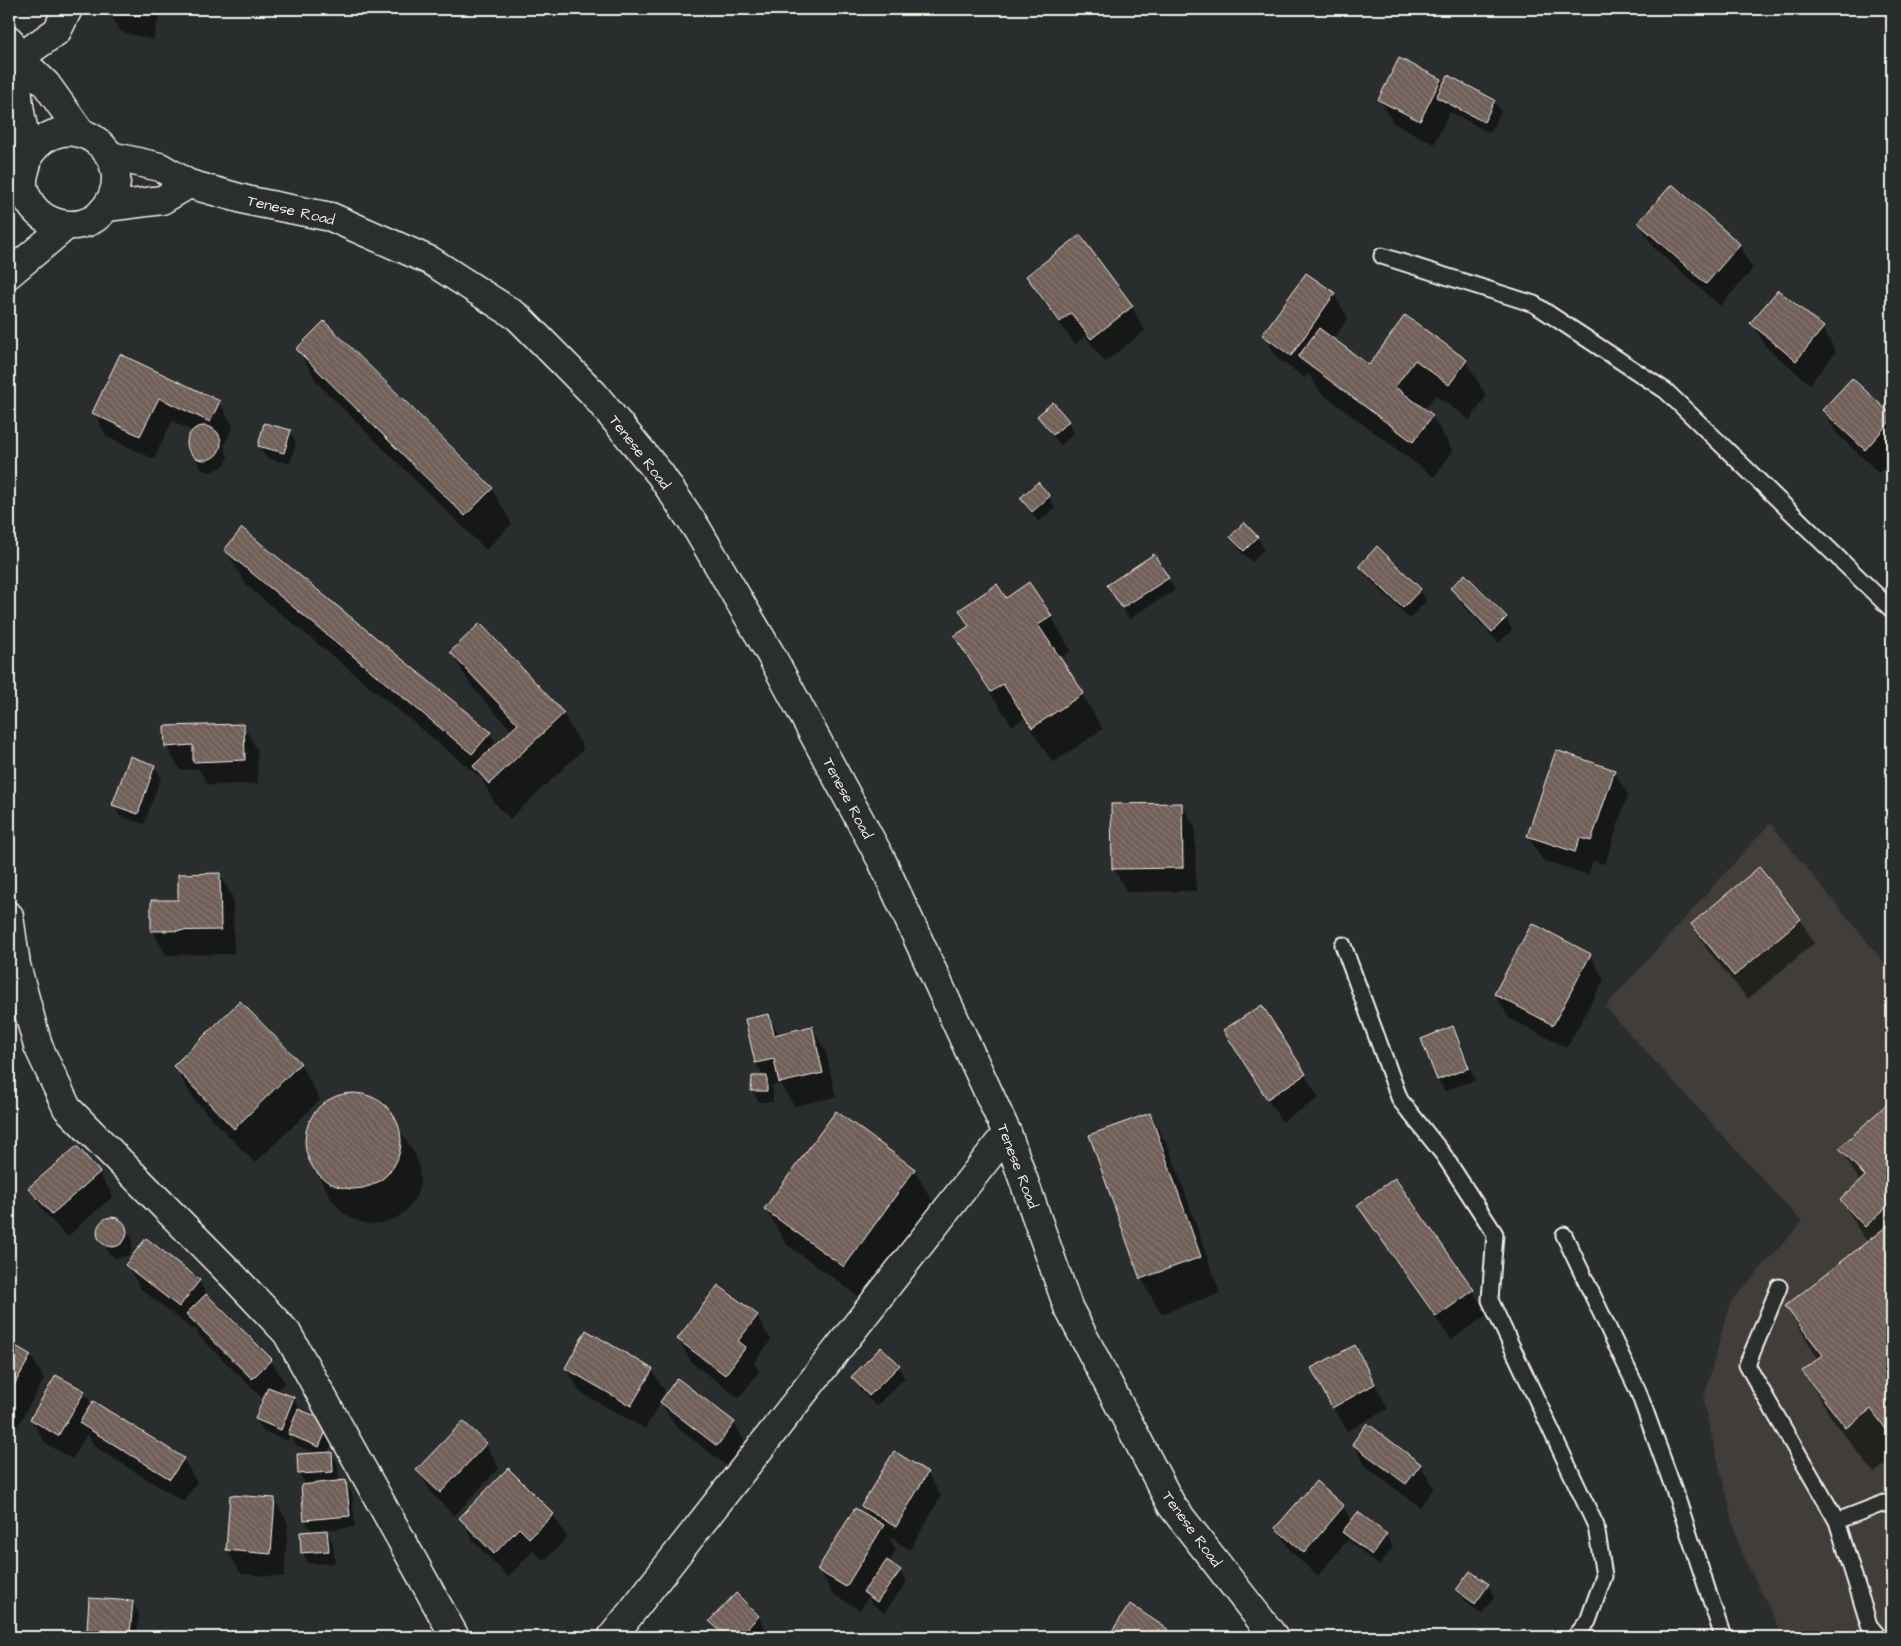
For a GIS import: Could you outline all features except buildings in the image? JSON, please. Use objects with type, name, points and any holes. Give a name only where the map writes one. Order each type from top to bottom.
[{"type":"street","points":[[14,49],[57,31],[68,9]]},
{"type":"street","points":[[14,49],[46,84],[81,134]]},
{"type":"street","points":[[14,49],[18,96],[28,156]]},
{"type":"street","points":[[66,132],[81,134],[93,138],[111,156],[116,168],[117,182],[107,207],[96,218],[82,224],[66,226],[51,222],[38,214],[29,202],[23,187],[23,172],[28,156],[38,144],[51,136],[66,132]]},
{"type":"street","name":"Tenese Road","points":[[111,156],[160,167],[189,184],[250,202],[331,217],[431,261],[518,317],[593,393],[660,474],[697,530],[771,655],[882,861],[1007,1133],[1068,1307],[1172,1506],[1274,1637]]},
{"type":"street","points":[[107,207],[162,200],[189,184]]},
{"type":"street","points":[[9,210],[23,187]]},
{"type":"street","points":[[9,274],[66,226]]},
{"type":"street","points":[[9,916],[16,965],[38,1046],[67,1108],[232,1274],[287,1333],[455,1637]]},
{"type":"street","points":[[612,1637],[1007,1133]]},
{"type":"lane","points":[[1382,256],[1534,304],[1666,391],[1892,610]]},
{"type":"lane","points":[[1343,945],[1400,1100],[1442,1154],[1495,1234],[1490,1300],[1596,1526],[1604,1576],[1588,1621],[1575,1637]]},
{"type":"lane","points":[[1564,1235],[1638,1391],[1678,1502],[1723,1637]]},
{"type":"lane","points":[[1779,1287],[1747,1365],[1837,1521],[1868,1625],[1879,1637]]},
{"type":"lane","points":[[1837,1521],[1884,1503],[1892,1506]]},
{"type":"shaded area","points":[[1770,823],[1892,972],[1892,1637],[1784,1637],[1740,1550],[1703,1401],[1730,1303],[1802,1222],[1605,1007]]}]
